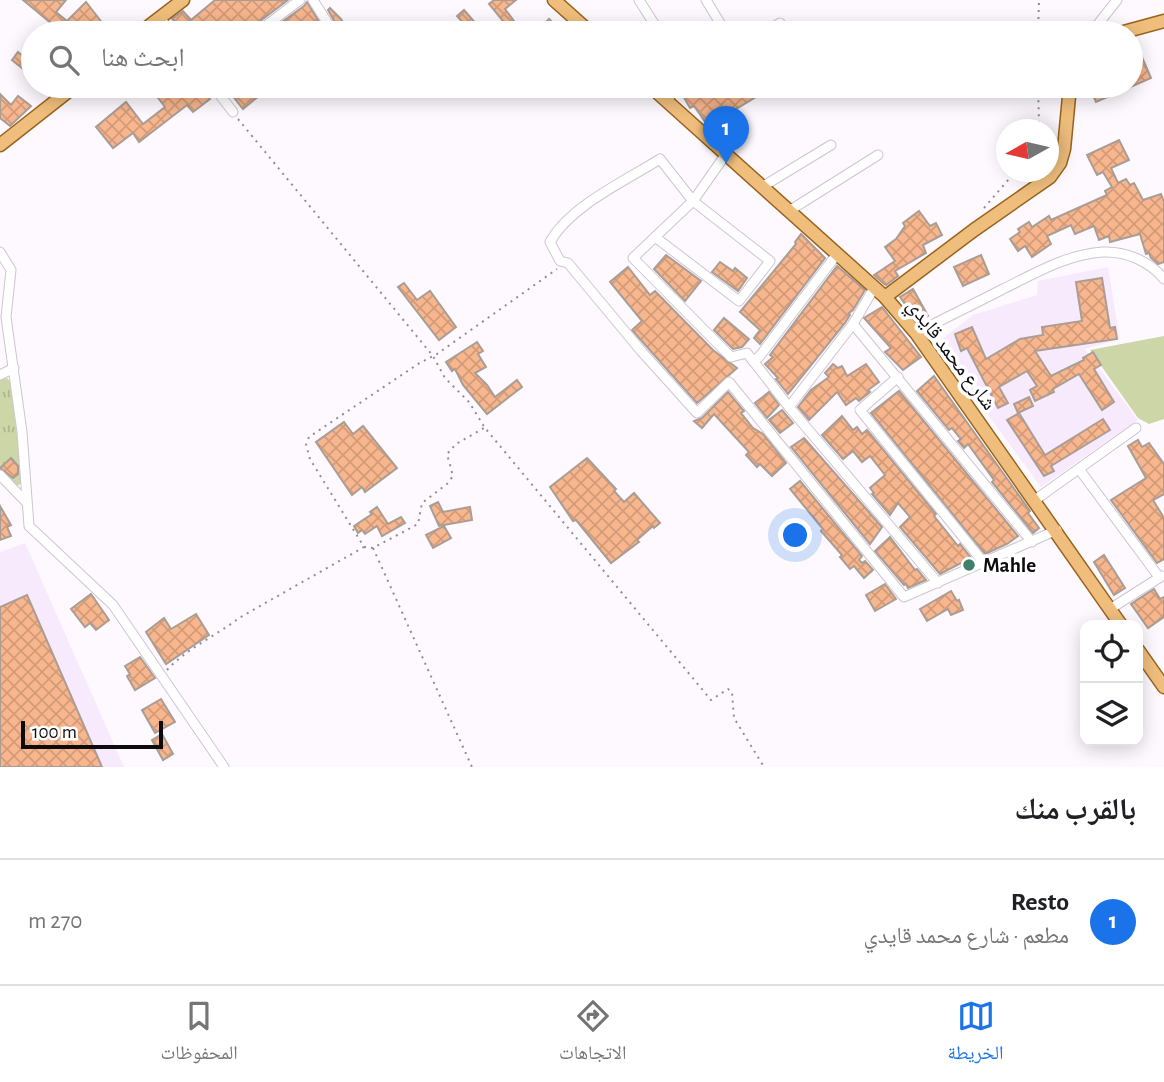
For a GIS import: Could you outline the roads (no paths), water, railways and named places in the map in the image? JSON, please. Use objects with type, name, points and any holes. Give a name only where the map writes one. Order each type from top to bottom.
[{"type":"main road","points":[[156,21],[183,0]]},
{"type":"main road","points":[[554,0],[578,21]]},
{"type":"main road","points":[[1143,27],[1164,21]]},
{"type":"main road","points":[[0,145],[60,98]]},
{"type":"main road","name":"شارع محمد قايدي","points":[[664,98],[885,297],[916,333],[1118,620]]},
{"type":"main road","points":[[885,297],[1050,177],[1060,163],[1064,149],[1069,98]]},
{"type":"main road","points":[[1143,657],[1164,687]]},
{"type":"street","points":[[273,21],[300,0]]},
{"type":"street","points":[[313,0],[326,21]]},
{"type":"street","points":[[639,0],[652,21]]},
{"type":"street","points":[[706,0],[719,21]]},
{"type":"street","points":[[1100,21],[1117,0]]},
{"type":"street","points":[[222,98],[233,113]]},
{"type":"street","points":[[762,187],[831,145]]},
{"type":"street","points":[[726,154],[693,201],[633,258],[731,357],[747,353],[789,407],[938,583]]},
{"type":"street","points":[[789,211],[878,155]]},
{"type":"street","points":[[655,237],[739,300],[770,261],[693,201],[660,159],[573,212],[550,242],[560,261],[568,263],[697,413],[729,382],[904,597],[1056,530]]},
{"type":"street","points":[[0,251],[11,270],[6,317],[22,432],[29,526],[114,605],[224,767]]},
{"type":"street","points":[[916,333],[1044,268],[1074,257],[1104,252],[1132,256],[1153,266],[1164,279]]},
{"type":"street","points":[[753,361],[759,357],[837,254]]},
{"type":"street","points":[[789,407],[853,324],[874,288]]},
{"type":"street","points":[[853,324],[1032,542]]},
{"type":"street","points":[[0,375],[14,368]]},
{"type":"street","points":[[898,377],[860,410],[985,563]]},
{"type":"street","points":[[1035,500],[1136,428]]},
{"type":"street","points":[[1079,469],[1162,576],[1110,609]]},
{"type":"street","points":[[0,475],[27,503]]},
{"type":"place","name":"Resto","points":[[726,164]]},
{"type":"place","name":"Mahle","points":[[969,565]]}]
